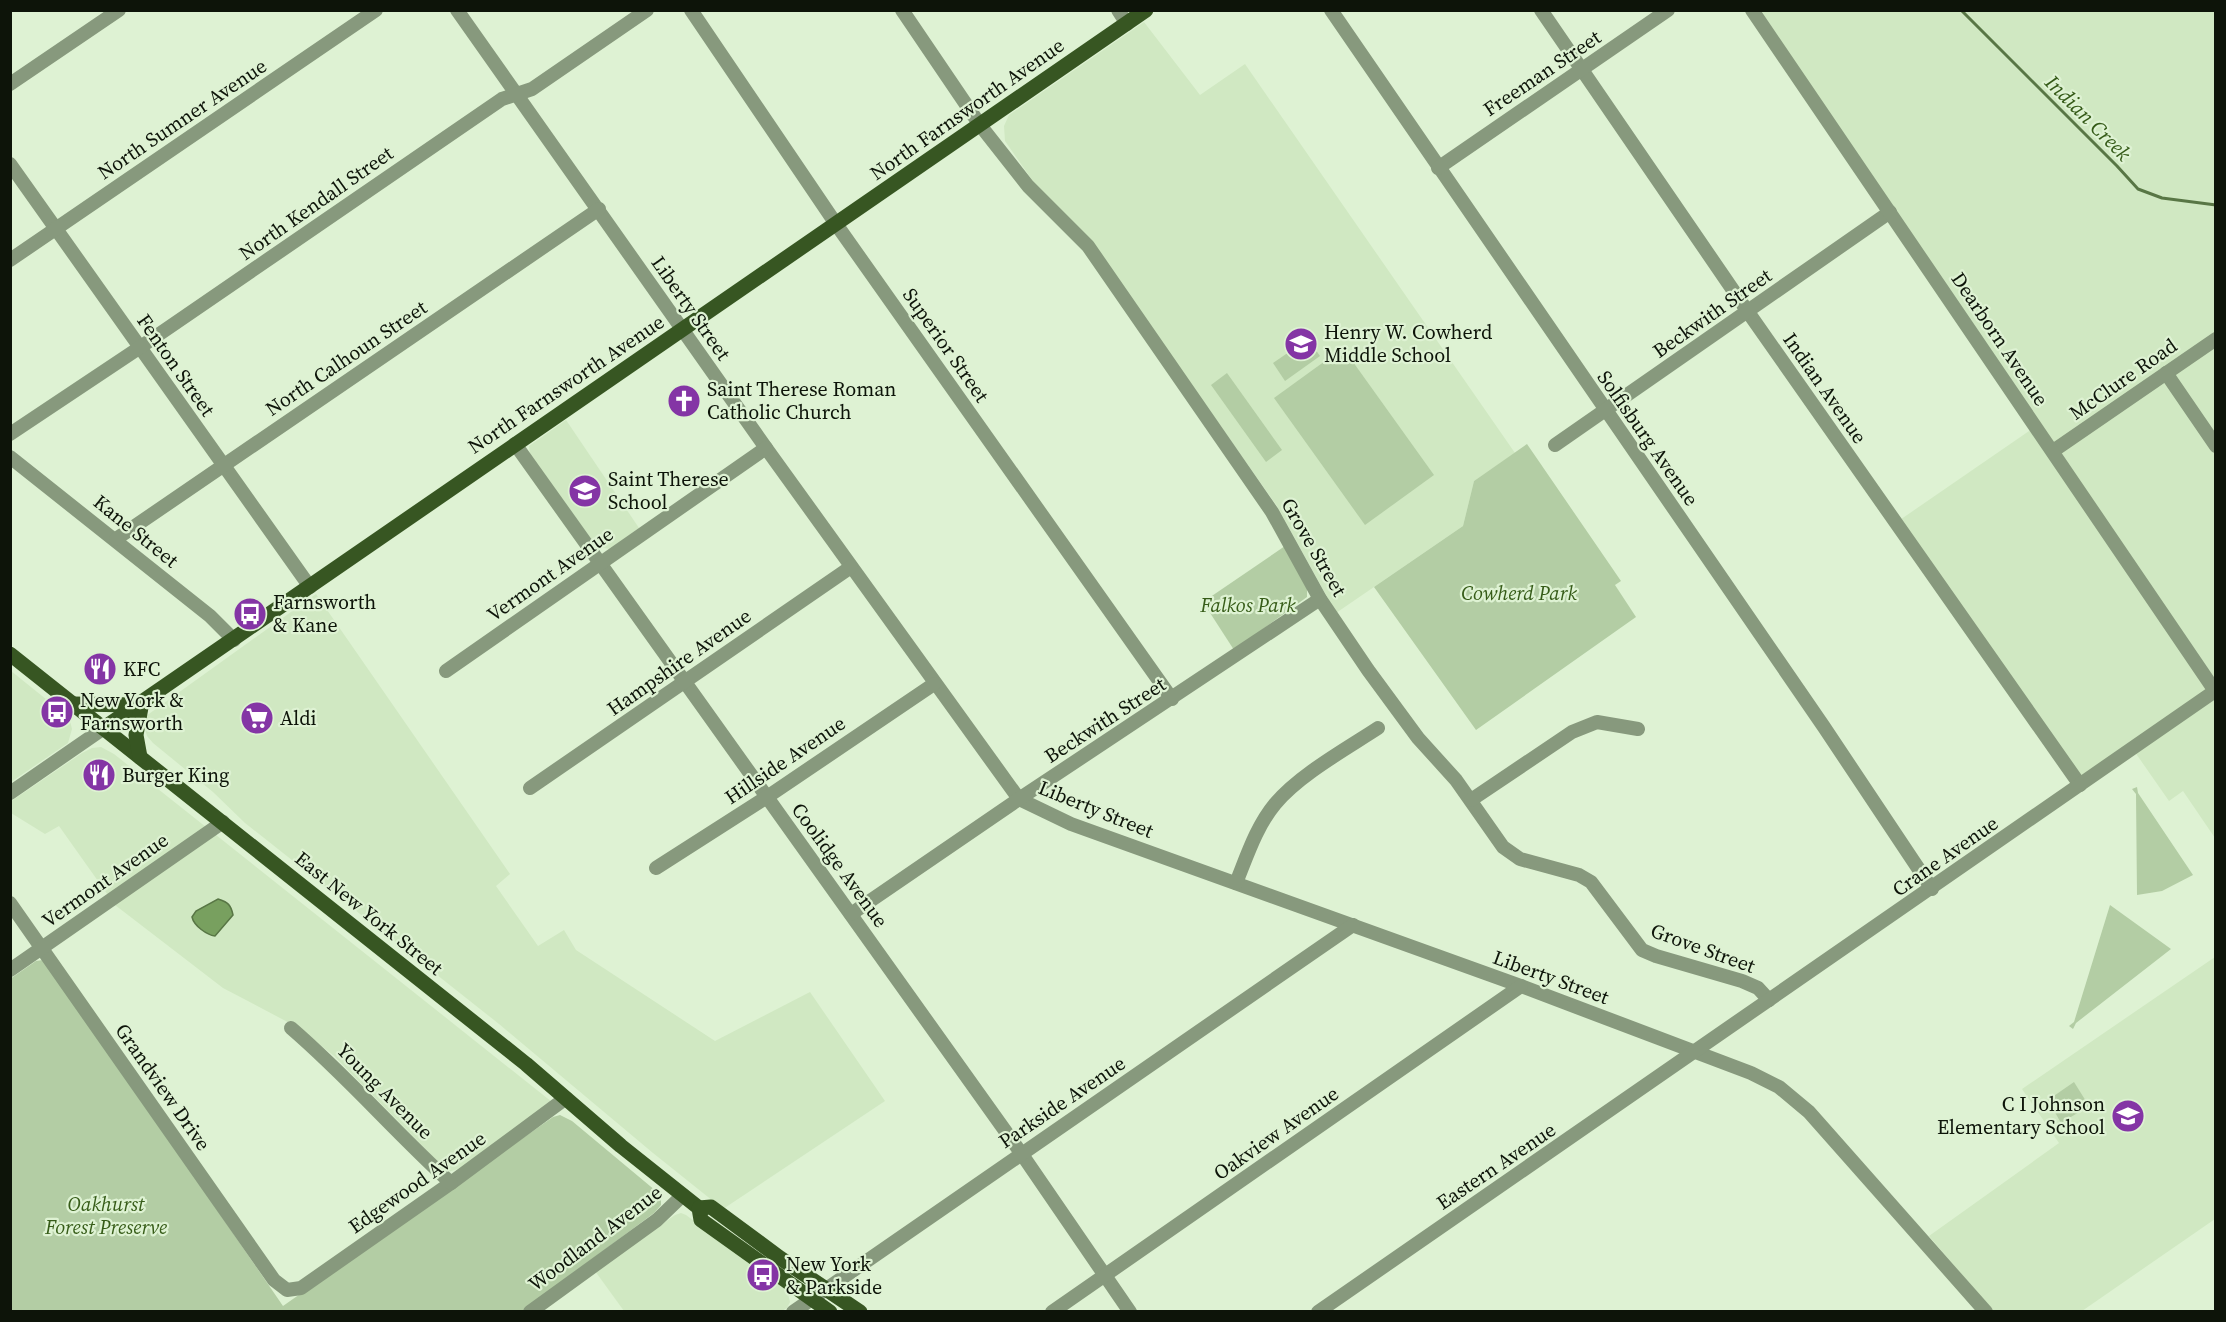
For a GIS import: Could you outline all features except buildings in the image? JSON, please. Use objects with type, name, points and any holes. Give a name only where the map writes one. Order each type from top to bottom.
[{"type":"main road","name":"North Farnsworth Avenue","points":[[104,728],[981,125],[1123,17],[1146,10]]},
{"type":"main road","name":"East New York Street","points":[[10,654],[526,1064],[630,1154],[699,1208],[701,1220],[830,1311]]},
{"type":"main road","points":[[73,704],[140,704],[136,735],[140,757]]},
{"type":"main road","name":"East New York Street","points":[[699,1208],[711,1207],[860,1311]]},
{"type":"street","points":[[10,84],[119,10]]},
{"type":"street","name":"North Sumner Avenue","points":[[10,260],[376,10]]},
{"type":"street","name":"Liberty Street","points":[[457,10],[682,330],[1019,800],[1071,824],[1521,986],[1758,1076],[1779,1087],[1793,1097],[1821,1125],[1986,1311]]},
{"type":"street","name":"North Kendall Street","points":[[10,434],[140,348],[501,99],[532,89],[647,10]]},
{"type":"street","name":"Superior Street","points":[[691,10],[836,224],[1172,699]]},
{"type":"street","name":"Grove Street","points":[[902,10],[981,125],[1028,186],[1088,246],[1272,512],[1320,599],[1368,670],[1418,738],[1456,780],[1503,847],[1521,859],[1579,875],[1591,882],[1642,950],[1742,981],[1758,988],[1769,1000]]},
{"type":"street","name":"Solfisburg Avenue","points":[[1331,10],[1824,727],[1932,889]]},
{"type":"street","name":"Indian Avenue","points":[[1541,10],[1748,312],[2080,785]]},
{"type":"street","name":"Freeman Street","points":[[1438,168],[1668,10]]},
{"type":"street","name":"Dearborn Avenue","points":[[1752,10],[2216,691]]},
{"type":"street","name":"Fenton Street","points":[[10,164],[310,587]]},
{"type":"street","name":"North Calhoun Street","points":[[116,539],[599,209]]},
{"type":"street","name":"Beckwith Street","points":[[1555,445],[1890,212]]},
{"type":"street","name":"McClure Road","points":[[2053,451],[2216,339]]},
{"type":"street","points":[[2166,373],[2216,446]]},
{"type":"street","name":"Coolidge Avenue","points":[[515,444],[1021,1153],[1130,1311]]},
{"type":"street","name":"Vermont Avenue","points":[[446,670],[766,448]]},
{"type":"street","name":"Kane Street","points":[[10,457],[116,539],[221,625],[234,640]]},
{"type":"street","name":"Hampshire Avenue","points":[[530,788],[851,567]]},
{"type":"street","name":"Beckwith Street","points":[[851,914],[1320,599]]},
{"type":"street","name":"Hillside Avenue","points":[[657,868],[934,684]]},
{"type":"street","name":"Crane Avenue","points":[[1696,1052],[2216,691]]},
{"type":"street","points":[[1471,800],[1572,732],[1597,722],[1638,729]]},
{"type":"street","name":"North Farnsworth Avenue","points":[[10,793],[104,728]]},
{"type":"street","points":[[1236,883],[1252,842],[1275,803],[1305,778],[1378,728]]},
{"type":"street","name":"Vermont Avenue","points":[[10,970],[222,822]]},
{"type":"street","name":"Grandview Drive","points":[[10,903],[274,1280],[287,1290]]},
{"type":"street","name":"Parkside Avenue","points":[[793,1311],[1353,925]]},
{"type":"street","name":"Oakview Avenue","points":[[1052,1311],[1521,986]]},
{"type":"street","name":"Young Avenue","points":[[291,1028],[326,1058],[409,1145],[451,1183]]},
{"type":"street","name":"Eastern Avenue","points":[[1318,1311],[1696,1052]]},
{"type":"street","name":"Edgewood Avenue","points":[[287,1290],[301,1288],[451,1183],[566,1098]]},
{"type":"street","name":"Woodland Avenue","points":[[530,1311],[657,1220],[683,1195]]},
{"type":"shaded area","points":[[1746,11],[2215,11],[2215,838],[2183,791],[2169,801],[2130,745],[2074,781],[1894,524],[2032,429]]},
{"type":"shaded area","name":"Henry W. Cowherd Middle School","points":[[1144,22],[1200,95],[1245,64],[1515,453],[1474,481],[1463,526],[1336,613],[1277,506],[1086,235],[1037,187],[1005,141],[1004,126],[1009,115]]},
{"type":"shaded area","name":"Saint Therese School","points":[[566,420],[639,528],[610,549],[597,547],[530,454],[529,446]]},
{"type":"shaded area","points":[[316,594],[510,874],[496,886],[538,946],[564,930],[576,950],[715,1041],[810,992],[885,1101],[723,1209],[499,1024],[245,823],[213,792],[153,743],[147,736],[144,726],[146,716]]},
{"type":"shaded area","points":[[11,671],[62,712],[70,721],[72,729],[68,743],[11,782]]},
{"type":"shaded area","points":[[101,747],[114,754],[552,1102],[458,1169],[448,1172],[334,1056],[299,1028],[223,988],[115,905],[59,826],[45,834],[11,813],[10,802],[82,753]]},
{"type":"shaded area","points":[[218,899],[228,904],[233,915],[215,936],[201,930],[192,917],[196,911]]},
{"type":"shaded area","name":"C I Johnson Elementary School","points":[[2215,957],[2215,1219],[2082,1311],[1993,1311],[1929,1236],[2059,1143],[2022,1089]]},
{"type":"shaded area","points":[[681,1213],[787,1290],[790,1302],[787,1308],[782,1311],[624,1311],[595,1271]]},
{"type":"green space","points":[[1308,339],[1320,356],[1285,381],[1273,363]]},
{"type":"green space","points":[[1343,348],[1434,475],[1365,525],[1274,398]]},
{"type":"green space","points":[[1227,373],[1282,450],[1266,462],[1211,385]]},
{"type":"green space","name":"Cowherd Park","points":[[1527,444],[1621,581],[1615,585],[1636,617],[1476,730],[1374,587],[1463,526],[1474,481]]},
{"type":"green space","name":"Falkos Park","points":[[1285,546],[1307,589],[1307,597],[1234,650],[1203,602]]},
{"type":"green space","points":[[2137,787],[2138,793],[2193,875],[2162,891],[2137,895],[2136,794],[2132,789]]},
{"type":"green space","points":[[2110,905],[2171,949],[2076,1023],[2073,1029],[2069,1026],[2074,1022]]},
{"type":"green space","name":"Oakhurst Forest Preserve","points":[[43,960],[49,965],[283,1306],[553,1117],[560,1115],[572,1121],[656,1191],[661,1199],[661,1205],[654,1213],[529,1306],[533,1311],[11,1311],[10,979],[36,961]]},
{"type":"green space","points":[[2074,1082],[2089,1106],[2061,1123],[2048,1100]]},
{"type":"waterway","name":"Indian Creek","points":[[1961,10],[2138,189],[2162,198],[2216,205]]},
{"type":"place","name":"Henry W. Cowherd Middle School","points":[[1301,344]]},
{"type":"place","name":"Saint Therese Roman Catholic Church","points":[[684,401]]},
{"type":"place","name":"Saint Therese School","points":[[585,491]]},
{"type":"place","name":"Farnsworth & Kane","points":[[250,614]]},
{"type":"place","name":"KFC","points":[[100,669]]},
{"type":"place","name":"New York & Farnsworth","points":[[57,712]]},
{"type":"place","name":"Aldi","points":[[257,718]]},
{"type":"place","name":"Burger King","points":[[99,775]]},
{"type":"place","name":"C I Johnson Elementary School","points":[[2128,1116]]},
{"type":"place","name":"New York & Parkside","points":[[763,1275]]}]
